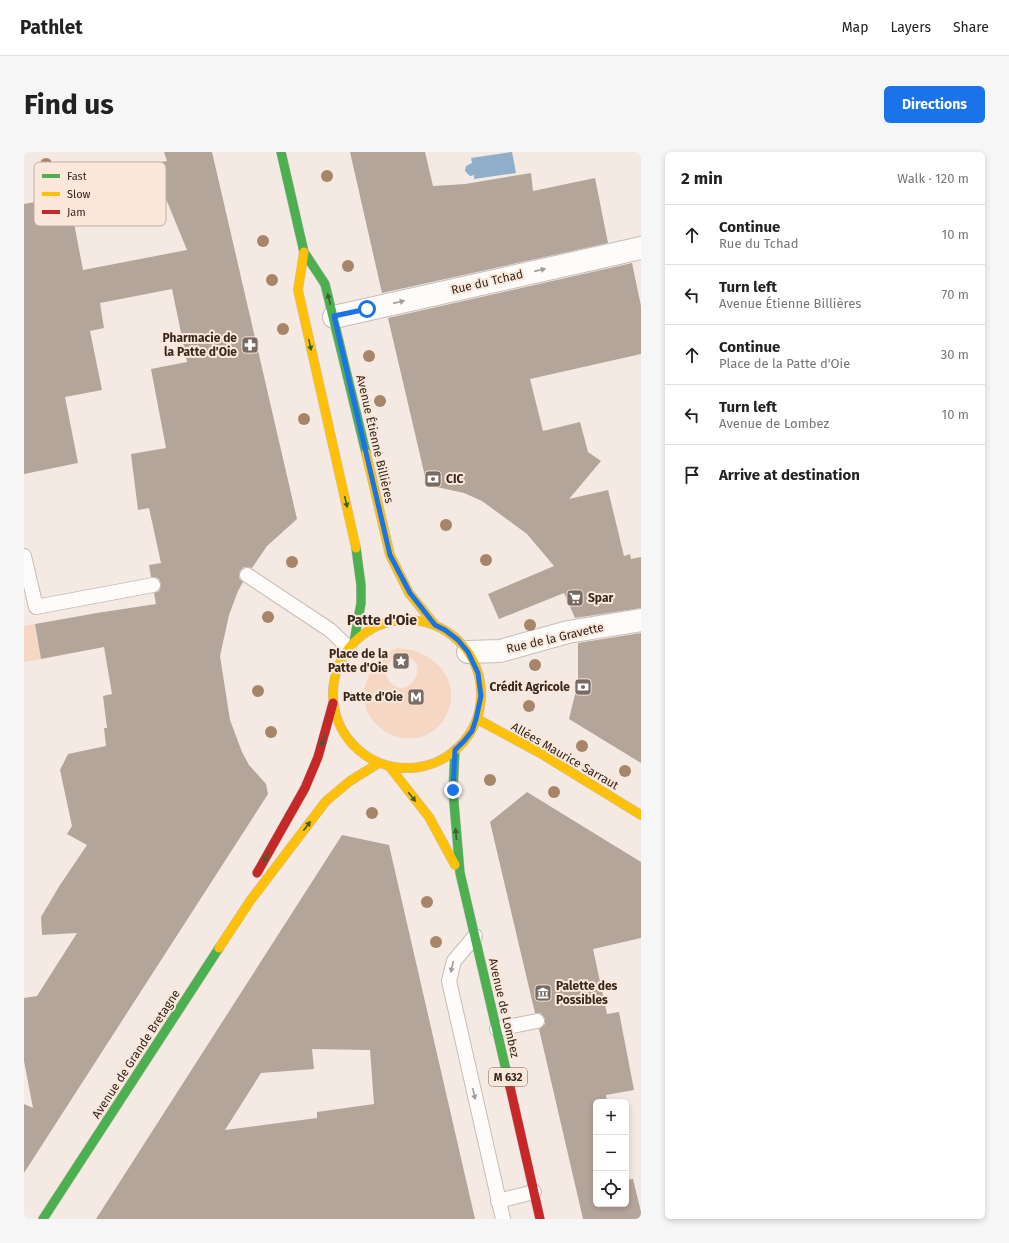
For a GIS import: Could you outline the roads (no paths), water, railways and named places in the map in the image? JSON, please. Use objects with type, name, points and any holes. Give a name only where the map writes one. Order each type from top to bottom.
[{"type":"main road","name":"Avenue Étienne Billières","points":[[281,152],[304,252],[325,284],[334,316],[390,555],[410,593],[435,625]]},
{"type":"main road","name":"Avenue Étienne Billières","points":[[304,252],[298,290],[356,546],[360,577],[361,603],[351,645]]},
{"type":"main road","points":[[411,619],[435,625],[445,630],[458,640],[468,652],[478,673],[481,696],[472,731],[455,750],[440,760],[424,766],[406,768],[379,763],[362,753],[348,739],[338,722],[334,703],[333,686],[336,671],[342,657],[351,645],[370,629],[390,621],[411,619]]},
{"type":"main road","name":"Avenue de Grande Bretagne","points":[[250,901],[256,874],[305,788],[318,757],[334,703]]},
{"type":"main road","name":"Allées Maurice Sarraut","points":[[476,719],[540,753],[641,815]]},
{"type":"main road","name":"Avenue de Lombez","points":[[455,750],[453,790],[460,873],[540,1219]]},
{"type":"main road","name":"Avenue de Grande Bretagne","points":[[43,1219],[250,901],[326,801],[350,781],[379,763]]},
{"type":"main road","name":"Avenue de Lombez","points":[[389,766],[429,817],[460,873]]},
{"type":"street","name":"Rue du Tchad","points":[[334,316],[641,248]]},
{"type":"street","name":"Rue de la Gravette","points":[[468,652],[500,651],[568,632],[641,620]]},
{"type":"lane","points":[[24,556],[36,607],[153,585]]},
{"type":"lane","points":[[247,575],[351,645]]},
{"type":"lane","points":[[475,936],[454,961],[449,981],[503,1219]]},
{"type":"lane","points":[[497,1029],[537,1020]]},
{"type":"lane","points":[[498,1201],[534,1192]]},
{"type":"water","points":[[512,152],[516,173],[474,179],[474,175],[470,176],[465,171],[466,166],[472,163],[471,158]]},
{"type":"place","name":"Pharmacie de la Patte d'Oie","points":[[250,345]]},
{"type":"place","name":"CIC","points":[[433,479]]},
{"type":"place","name":"Spar","points":[[575,598]]},
{"type":"place","name":"Place de la Patte d'Oie","points":[[401,661]]},
{"type":"place","name":"Crédit Agricole","points":[[583,687]]},
{"type":"place","name":"Patte d'Oie","points":[[416,697]]},
{"type":"place","name":"Palette des Possibles","points":[[543,993]]},
{"type":"district","name":"Patte d'Oie","points":[[382,620]]}]
